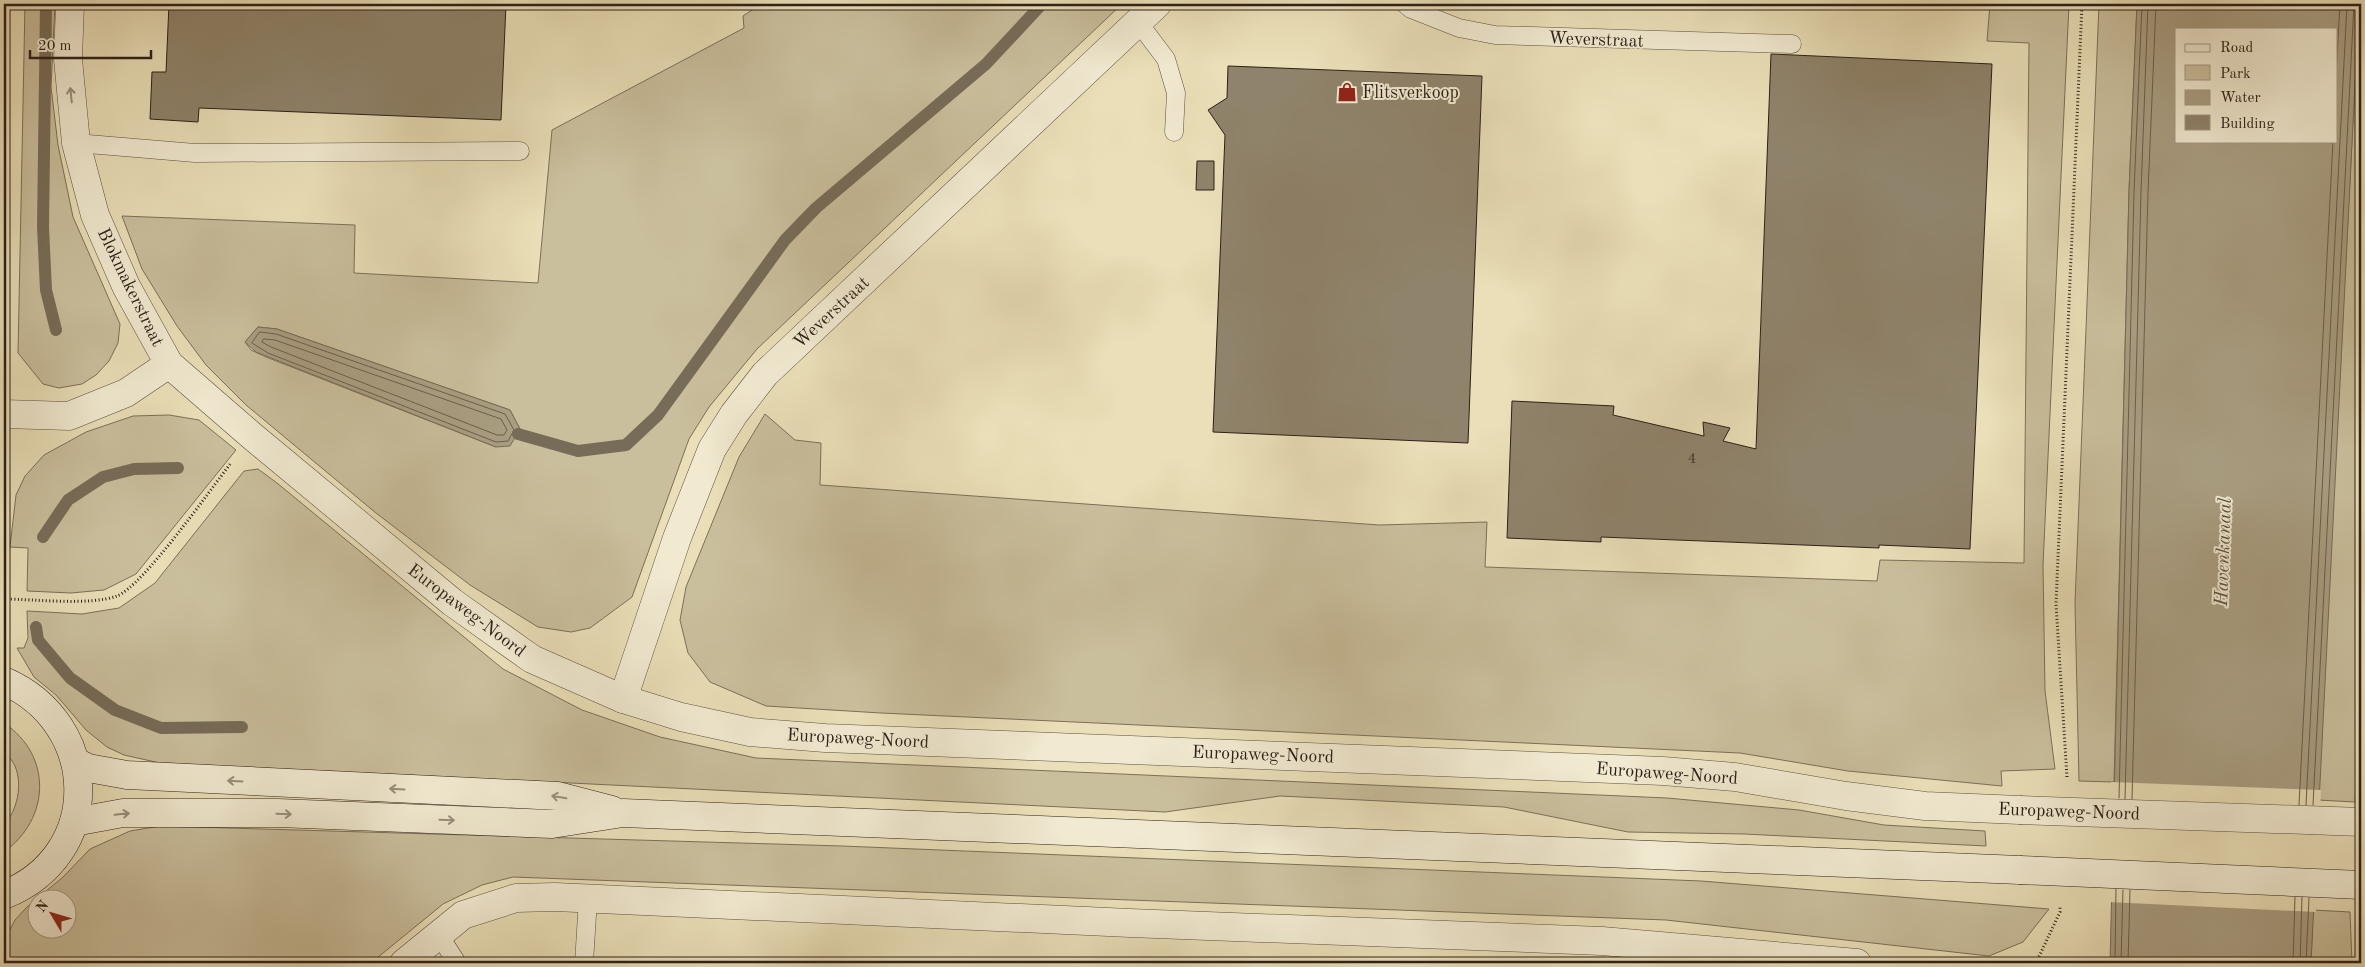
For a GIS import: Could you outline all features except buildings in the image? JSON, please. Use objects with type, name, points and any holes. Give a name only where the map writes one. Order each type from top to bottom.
[{"type":"street","name":"Blokmakerstraat","points":[[4,414],[69,416],[126,393],[169,364],[126,286],[95,215],[76,144],[68,59],[70,4]]},
{"type":"street","name":"Weverstraat","points":[[623,699],[677,538],[712,449],[749,391],[1147,13]]},
{"type":"street","name":"Europaweg-Noord","points":[[169,364],[252,436],[452,602],[532,659],[623,699],[681,717],[750,732],[824,738],[1663,771],[1735,777],[1846,796],[1925,806],[2361,822]]},
{"type":"street","points":[[4,681],[19,688],[49,711],[70,744],[76,762],[78,802],[74,822],[62,849],[43,872],[19,889],[4,895]]},
{"type":"street","points":[[76,762],[88,768],[127,775],[558,796],[623,813]]},
{"type":"street","points":[[74,822],[123,813],[239,813],[552,824],[623,813],[2361,885]]},
{"type":"street","points":[[404,963],[464,916],[516,898],[588,898],[1130,923],[1602,941],[1857,963]]},
{"type":"lane","name":"Weverstraat","points":[[1406,4],[1411,9],[1459,28],[1495,35],[1792,44]]},
{"type":"lane","points":[[1147,13],[1166,59],[1176,93],[1174,132]]},
{"type":"lane","points":[[76,144],[195,153],[520,151]]},
{"type":"lane","points":[[584,963],[588,898]]},
{"type":"lane","points":[[439,935],[458,963]]},
{"type":"path","points":[[2068,774],[2056,604],[2082,4]]},
{"type":"path","points":[[4,599],[99,600],[119,595],[144,574],[252,436]]},
{"type":"green space","points":[[25,4],[55,4],[51,87],[58,145],[73,217],[120,324],[118,343],[109,361],[96,375],[82,384],[59,388],[43,384],[18,353]]},
{"type":"green space","points":[[761,4],[1122,4],[757,349],[709,407],[689,439],[632,597],[590,628],[571,632],[538,627],[470,585],[376,513],[246,405],[206,365],[177,326],[142,269],[122,216],[355,225],[354,273],[538,283],[552,130],[744,28],[743,16]],"holes":[[[258,327],[277,329],[510,410],[520,429],[496,447],[266,357],[251,350],[245,342]]]},
{"type":"green space","points":[[1990,4],[2069,4],[2043,565],[2045,691],[2055,769],[2001,771],[2002,786],[1848,771],[1740,753],[766,706],[710,682],[688,653],[680,620],[686,587],[739,457],[765,414],[795,440],[821,443],[820,485],[1379,525],[1487,522],[1485,567],[1877,581],[1880,560],[2024,563],[2029,43],[1987,41]]},
{"type":"green space","points":[[2099,4],[2137,4],[2129,191],[2114,782],[2079,781],[2075,603]]},
{"type":"green space","points":[[2359,4],[2361,4],[2361,679],[2355,802],[2318,800]]},
{"type":"green space","points":[[169,415],[199,420],[236,450],[136,574],[104,590],[71,593],[27,591],[28,548],[10,547],[16,495],[25,476],[44,455],[86,432],[133,416]]},
{"type":"green space","points":[[258,469],[503,669],[582,710],[660,737],[756,758],[1667,798],[1799,810],[1884,825],[1985,831],[1986,846],[1744,834],[1628,832],[1504,807],[1280,796],[1165,812],[160,763],[124,755],[107,747],[86,730],[56,695],[34,677],[17,648],[24,648],[28,638],[27,611],[82,614],[119,608],[155,583],[244,471]]},
{"type":"green space","points":[[4,723],[20,737],[31,752],[38,770],[40,788],[37,805],[30,823],[19,838],[4,852],[4,825],[15,805],[18,781],[15,766],[4,747]]},
{"type":"green space","points":[[160,826],[842,846],[1701,881],[2049,909],[2023,942],[1989,956],[1666,920],[513,877],[482,885],[443,904],[371,963],[4,963],[4,941],[15,920],[28,906],[28,940],[78,940],[78,890],[47,890],[90,849],[130,831]]},
{"type":"green space","points":[[2313,910],[2350,912],[2352,963],[2311,963]]},
{"type":"water","name":"Havenkanaal","points":[[2137,4],[2359,4],[2311,963],[2110,963],[2129,191]]},
{"type":"water","points":[[258,327],[277,329],[510,410],[520,429],[510,446],[496,447],[256,352],[245,342]]},
{"type":"pier","points":[[2111,782],[2321,790],[2316,912],[2109,902]]},
{"type":"waterway","points":[[46,4],[43,227],[46,290],[56,330]]},
{"type":"waterway","points":[[518,434],[578,451],[626,445],[658,415],[785,240],[816,208],[986,64],[1042,4]]},
{"type":"waterway","points":[[43,537],[68,500],[103,477],[134,469],[178,468]]},
{"type":"waterway","points":[[36,627],[38,640],[70,678],[115,710],[161,728],[242,727]]},
{"type":"place","name":"Flitsverkoop","points":[[1347,92]]}]
